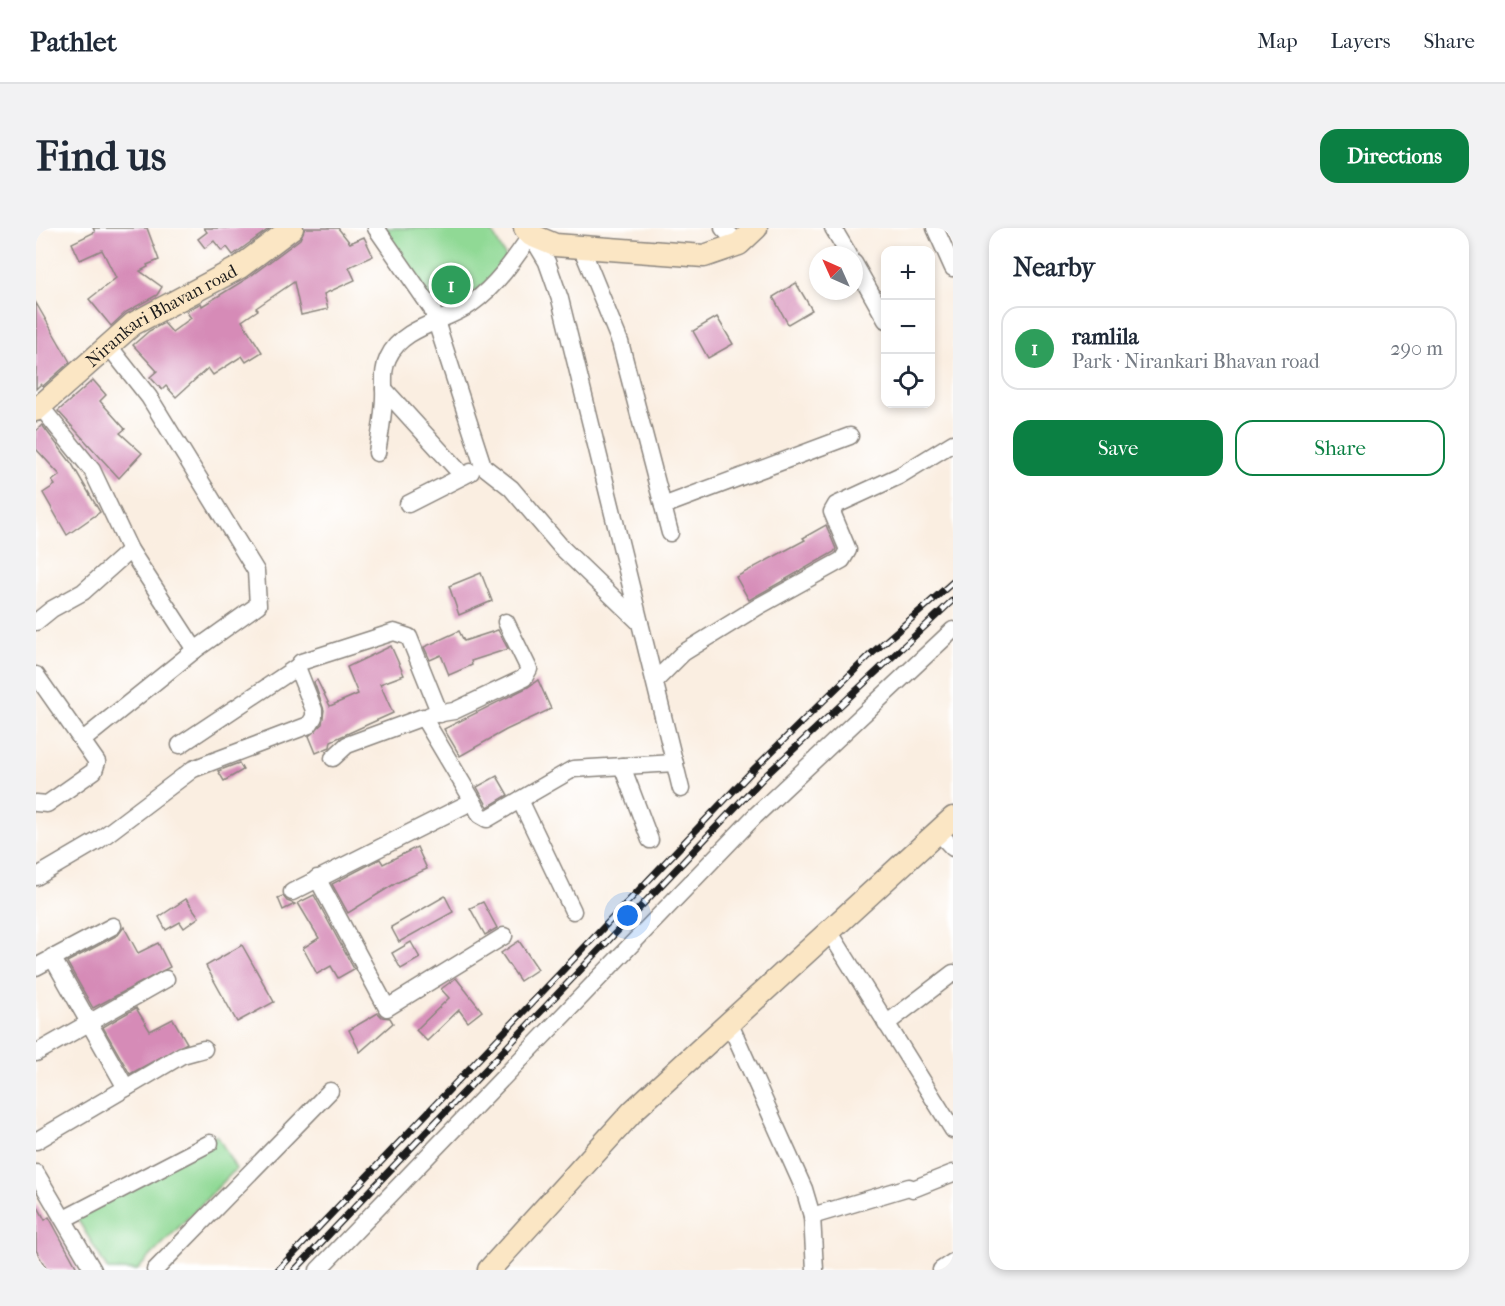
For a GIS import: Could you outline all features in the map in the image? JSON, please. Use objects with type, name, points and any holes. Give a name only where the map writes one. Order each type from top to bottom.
[{"type":"street","name":"Nirankari Bhavan road","points":[[38,408],[133,324],[240,267],[292,228]]},
{"type":"street","points":[[376,228],[432,309],[483,466],[523,501],[561,548],[641,624]]},
{"type":"street","points":[[528,230],[555,245],[582,249],[704,256],[731,236],[756,228]]},
{"type":"street","points":[[833,228],[844,246]]},
{"type":"street","points":[[935,228],[953,268]]},
{"type":"street","points":[[377,453],[384,389],[382,376],[388,357],[399,342],[470,305],[486,291],[510,265],[528,230]]},
{"type":"street","points":[[528,230],[548,262],[560,298],[681,789]]},
{"type":"street","points":[[582,249],[620,342],[670,533]]},
{"type":"street","points":[[863,280],[881,313]]},
{"type":"street","points":[[83,740],[195,650],[258,604],[256,571],[149,397],[108,345]]},
{"type":"street","points":[[384,389],[463,476]]},
{"type":"street","points":[[38,408],[93,470],[130,550],[195,650]]},
{"type":"street","points":[[663,506],[850,436]]},
{"type":"street","points":[[655,681],[683,653],[759,606],[842,560],[848,550],[832,512],[836,505],[951,449]]},
{"type":"street","points":[[408,504],[483,466]]},
{"type":"street","points":[[36,622],[52,609],[83,592],[130,550]]},
{"type":"street","points":[[333,758],[347,745],[432,715],[454,711],[525,678],[529,669],[506,622]]},
{"type":"street","points":[[318,1270],[755,816],[953,630]]},
{"type":"street","points":[[180,745],[297,668],[301,662],[394,632],[402,632],[409,637],[432,715],[480,815],[487,819],[573,769],[675,763]]},
{"type":"street","points":[[36,877],[99,840],[193,770],[309,725],[314,717],[314,710],[297,668]]},
{"type":"street","points":[[36,675],[97,762],[94,771],[47,804],[36,804]]},
{"type":"street","points":[[622,766],[650,840]]},
{"type":"street","points":[[520,800],[573,910]]},
{"type":"street","points":[[292,892],[473,801]]},
{"type":"street","points":[[489,1270],[634,1110],[829,932],[948,832]]},
{"type":"street","points":[[317,879],[387,1008],[504,936]]},
{"type":"street","points":[[36,967],[113,926]]},
{"type":"street","points":[[829,932],[953,1130]]},
{"type":"street","points":[[52,957],[126,1088]]},
{"type":"street","points":[[886,1024],[953,973]]},
{"type":"street","points":[[36,1053],[166,979]]},
{"type":"street","points":[[729,1022],[804,1190],[812,1216],[815,1270]]},
{"type":"street","points":[[36,1141],[182,1055],[204,1049]]},
{"type":"street","points":[[155,1270],[330,1091]]},
{"type":"street","points":[[64,1219],[210,1143]]},
{"type":"street","points":[[36,1173],[93,1270]]},
{"type":"street","points":[[812,1216],[909,1187],[913,1189],[953,1173]]},
{"type":"street","points":[[941,1270],[953,1262]]},
{"type":"green space","points":[[374,228],[490,228],[510,265],[436,321]]},
{"type":"green space","points":[[217,1135],[236,1169],[137,1270],[108,1270],[75,1215]]},
{"type":"building","points":[[93,228],[147,228],[159,260],[140,271],[162,287],[157,295],[126,312],[111,326],[89,299],[116,278],[102,250],[80,260],[72,243],[95,232]]},
{"type":"building","points":[[204,228],[270,228],[233,255],[227,247],[222,251],[214,241],[205,248],[198,239],[207,232]]},
{"type":"building","points":[[305,228],[338,228],[350,243],[364,237],[373,256],[349,267],[355,280],[324,294],[328,309],[301,315],[294,282],[256,308],[258,310],[242,321],[262,352],[246,362],[242,356],[213,375],[208,368],[176,397],[166,386],[162,390],[150,377],[157,371],[133,345],[149,331],[164,323],[172,332],[191,318],[186,311],[201,303],[202,306],[248,278],[300,239]]},
{"type":"building","points":[[796,283],[812,310],[788,324],[773,297]]},
{"type":"building","points":[[36,303],[70,362],[43,386],[41,384],[36,389]]},
{"type":"building","points":[[717,317],[733,344],[708,358],[693,331]]},
{"type":"building","points":[[93,380],[106,395],[100,401],[125,429],[120,433],[142,453],[119,478],[58,411]]},
{"type":"building","points":[[42,425],[72,464],[100,512],[67,535],[43,493],[55,485],[52,481],[60,475],[36,449],[36,431]]},
{"type":"building","points":[[826,525],[836,549],[834,552],[749,600],[736,577],[805,540],[803,538]]},
{"type":"building","points":[[481,573],[492,601],[459,615],[449,586]]},
{"type":"building","points":[[498,630],[508,649],[471,661],[472,665],[449,675],[441,655],[430,660],[424,647],[459,631],[464,641]]},
{"type":"building","points":[[391,646],[404,675],[380,684],[393,713],[331,741],[330,747],[316,753],[309,736],[322,724],[324,710],[314,682],[317,680],[330,706],[358,694],[347,667]]},
{"type":"building","points":[[538,680],[551,709],[506,730],[460,756],[444,729]]},
{"type":"building","points":[[239,763],[243,770],[224,781],[218,771]]},
{"type":"building","points":[[497,776],[508,795],[488,807],[477,787]]},
{"type":"building","points":[[417,847],[427,869],[396,883],[348,913],[332,884],[380,859],[383,864]]},
{"type":"building","points":[[314,895],[354,969],[338,978],[331,966],[317,974],[303,948],[319,938],[298,903]]},
{"type":"building","points":[[283,896],[287,901],[295,904],[283,910],[278,898]]},
{"type":"building","points":[[445,896],[453,912],[399,942],[391,927]]},
{"type":"building","points":[[186,899],[199,917],[184,928],[180,922],[166,930],[159,917]]},
{"type":"building","points":[[483,902],[497,928],[485,935],[470,908]]},
{"type":"building","points":[[124,927],[138,953],[158,943],[170,967],[93,1008],[67,962],[118,935]]},
{"type":"building","points":[[519,941],[538,969],[520,981],[501,953]]},
{"type":"building","points":[[411,942],[420,958],[401,969],[392,953]]},
{"type":"building","points":[[242,945],[274,1002],[237,1022],[206,966]]},
{"type":"building","points":[[456,978],[482,1011],[468,1022],[459,1010],[427,1041],[416,1030],[449,998],[441,989]]},
{"type":"building","points":[[136,1008],[150,1031],[173,1019],[187,1043],[130,1074],[103,1027]]},
{"type":"building","points":[[378,1013],[382,1017],[390,1018],[393,1023],[360,1052],[349,1030]]},
{"type":"building","points":[[36,1203],[45,1220],[49,1217],[78,1270],[47,1270],[36,1250]]},
{"type":"railway","points":[[278,1270],[755,768],[870,655],[953,582]]},
{"type":"railway","points":[[295,1270],[763,778],[953,600]]},
{"type":"place","name":"ramlila","points":[[451,285]]}]
